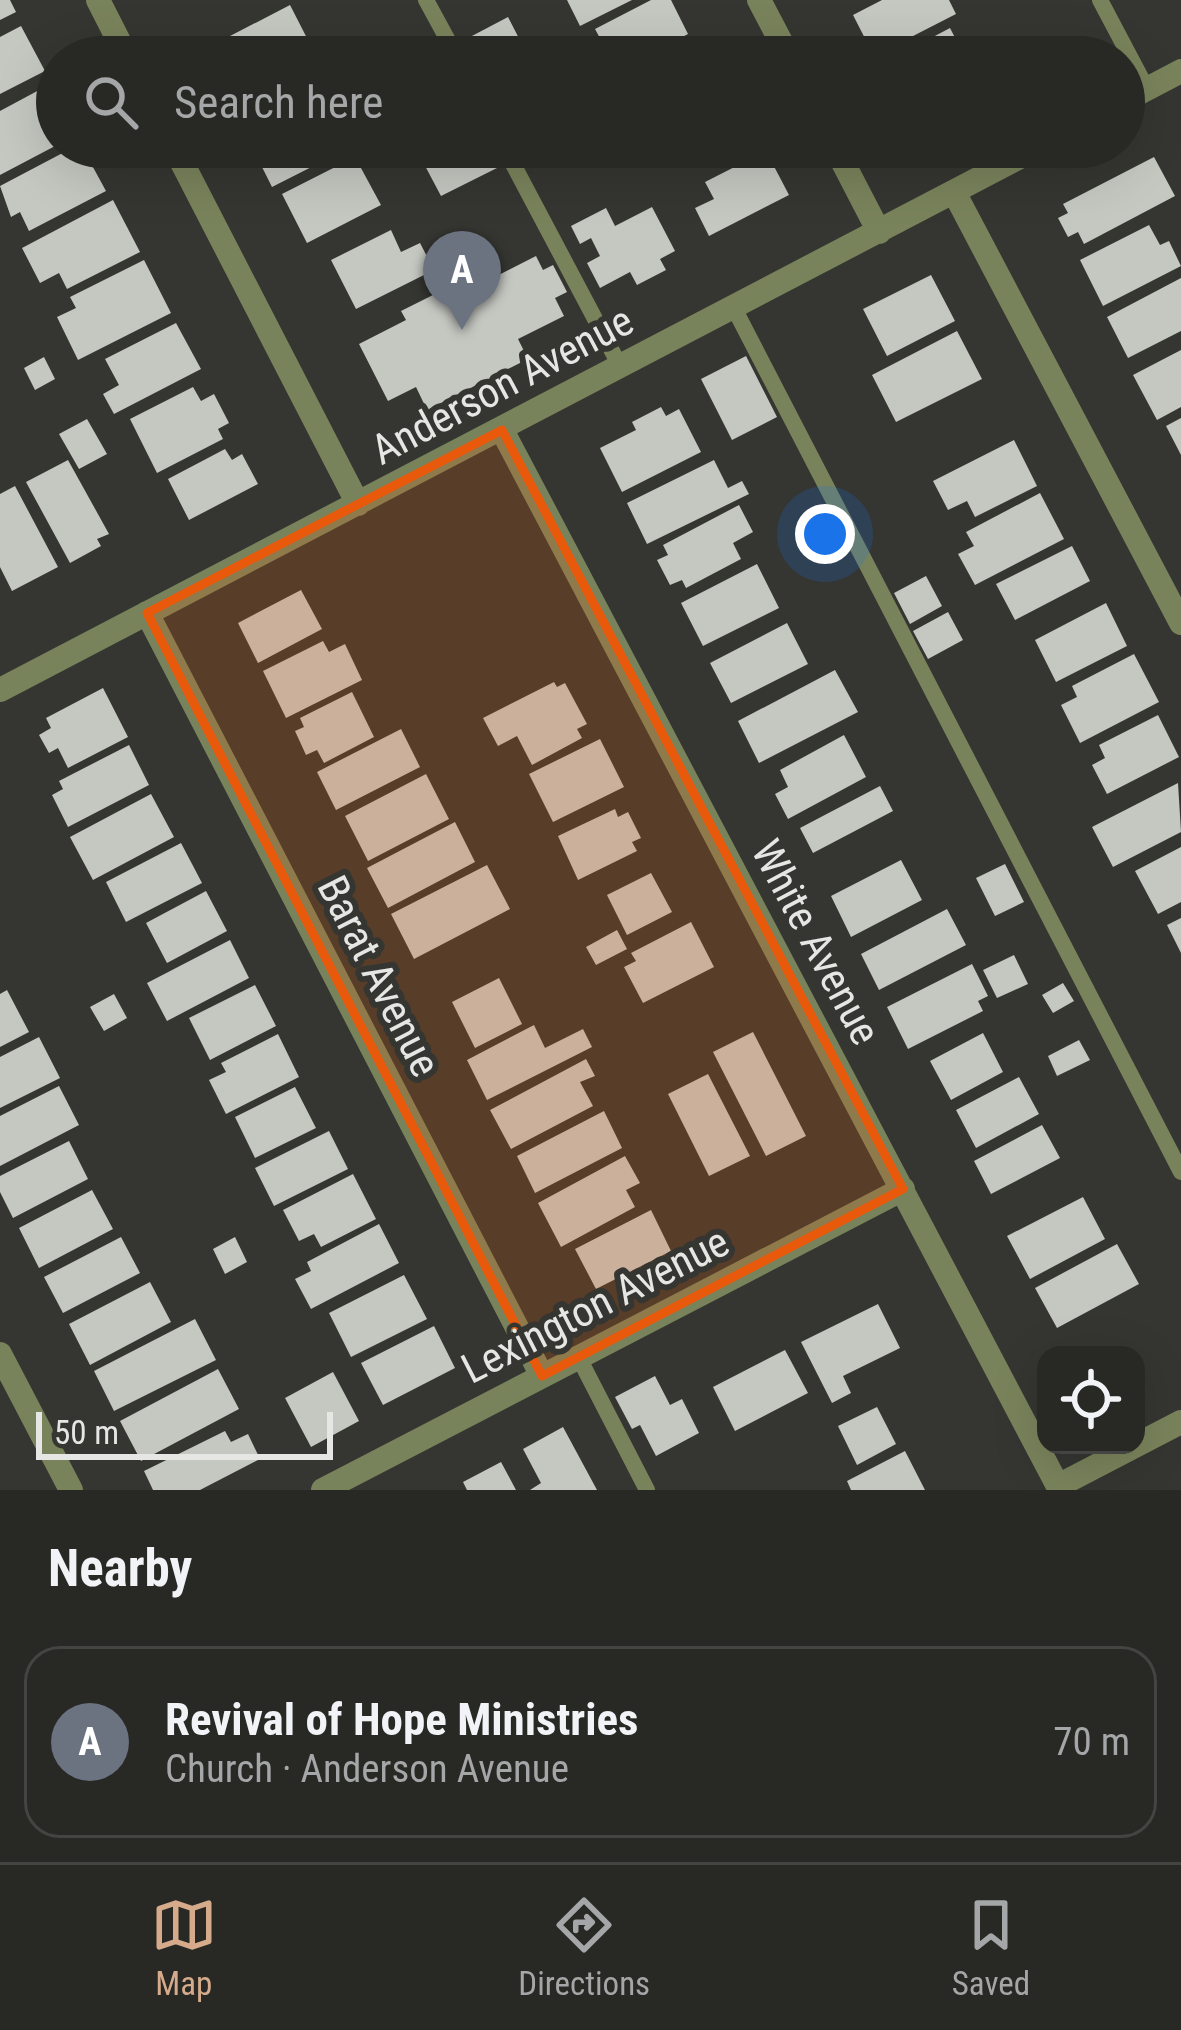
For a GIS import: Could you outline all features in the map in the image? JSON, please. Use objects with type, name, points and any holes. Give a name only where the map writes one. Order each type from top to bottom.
[{"type":"street","points":[[98,0],[116,36]]},
{"type":"street","points":[[759,0],[778,36]]},
{"type":"street","points":[[1145,90],[1181,71]]},
{"type":"street","points":[[185,168],[358,504]]},
{"type":"street","points":[[846,168],[879,232]]},
{"type":"street","name":"Anderson Avenue","points":[[0,690],[1000,168]]},
{"type":"street","points":[[955,192],[1181,623]]},
{"type":"street","name":"White Avenue","points":[[502,430],[1059,1488]]},
{"type":"street","name":"Barat Avenue","points":[[147,613],[542,1376]]},
{"type":"street","name":"Lexington Avenue","points":[[323,1490],[903,1189]]},
{"type":"street","points":[[0,1354],[70,1490]]},
{"type":"street","points":[[1059,1488],[1181,1422]]},
{"type":"lane","points":[[427,0],[446,36]]},
{"type":"lane","points":[[1100,0],[1119,36]]},
{"type":"lane","points":[[1145,83],[1148,89]]},
{"type":"lane","points":[[515,168],[621,368]]},
{"type":"lane","points":[[734,308],[1181,1172]]},
{"type":"lane","points":[[578,1358],[647,1490]]},
{"type":"highlighted area","points":[[502,430],[903,1189],[542,1376],[147,613]]},
{"type":"building","points":[[0,0],[10,0],[16,12],[0,20]]},
{"type":"building","points":[[567,0],[632,0],[580,26]]},
{"type":"building","points":[[651,0],[671,0],[688,34],[599,36],[595,29]]},
{"type":"building","points":[[882,0],[949,0],[956,14],[913,36],[864,36],[853,15]]},
{"type":"building","points":[[290,5],[306,36],[230,36]]},
{"type":"building","points":[[508,17],[518,36],[472,36]]},
{"type":"building","points":[[21,26],[36,54],[36,76],[0,94],[0,37]]},
{"type":"building","points":[[36,92],[36,156],[0,175],[0,111]]},
{"type":"building","points":[[1154,157],[1175,196],[1084,244],[1078,232],[1068,237],[1058,218],[1068,213],[1063,204],[1133,168],[1145,168],[1145,162]]},
{"type":"building","points":[[36,167],[93,168],[106,191],[29,231],[20,212],[11,217],[0,186]]},
{"type":"building","points":[[262,168],[310,168],[272,187]]},
{"type":"building","points":[[333,168],[361,168],[381,205],[307,243],[282,194]]},
{"type":"building","points":[[426,168],[497,168],[441,196]]},
{"type":"building","points":[[733,168],[775,168],[789,195],[709,236],[695,208],[714,199],[705,182]]},
{"type":"building","points":[[113,200],[140,252],[67,289],[59,273],[40,283],[22,248]]},
{"type":"building","points":[[652,207],[675,251],[660,259],[666,270],[637,285],[630,272],[600,288],[587,263],[600,256],[591,238],[580,244],[571,226],[606,208],[615,226]]},
{"type":"building","points":[[1149,225],[1160,245],[1169,241],[1181,266],[1103,306],[1080,260]]},
{"type":"building","points":[[391,230],[401,252],[420,243],[434,270],[356,309],[331,260]]},
{"type":"building","points":[[536,256],[543,270],[553,265],[567,292],[555,298],[564,316],[518,339],[528,359],[427,410],[416,387],[388,401],[359,344],[406,320],[401,311],[475,274],[481,284]]},
{"type":"building","points":[[144,260],[171,313],[78,360],[57,317],[76,308],[70,297]]},
{"type":"building","points":[[931,275],[955,321],[887,356],[863,309]]},
{"type":"building","points":[[1181,278],[1181,331],[1128,358],[1107,317]]},
{"type":"building","points":[[176,323],[201,369],[114,414],[103,394],[119,385],[105,359]]},
{"type":"building","points":[[957,331],[982,379],[896,422],[872,375]]},
{"type":"building","points":[[1181,350],[1181,407],[1157,420],[1133,375]]},
{"type":"building","points":[[746,356],[777,417],[732,440],[701,379]]},
{"type":"building","points":[[44,357],[55,379],[35,390],[24,368]]},
{"type":"building","points":[[193,387],[201,401],[214,394],[229,423],[218,429],[223,439],[157,473],[130,419]]},
{"type":"building","points":[[661,407],[666,416],[679,409],[701,452],[622,492],[600,448],[636,430],[632,422]]},
{"type":"building","points":[[1181,418],[1181,455],[1166,426]]},
{"type":"building","points":[[87,419],[107,454],[79,469],[59,434]]},
{"type":"building","points":[[1014,440],[1037,486],[975,517],[967,501],[948,510],[933,481]]},
{"type":"building","points":[[225,449],[232,460],[242,454],[258,484],[189,520],[168,479]]},
{"type":"building","points":[[68,460],[109,534],[97,539],[101,546],[70,563],[26,482]]},
{"type":"building","points":[[714,460],[728,488],[742,481],[749,494],[647,544],[627,503]]},
{"type":"building","points":[[15,486],[58,567],[12,591],[0,567],[0,494]]},
{"type":"building","points":[[1040,493],[1064,539],[975,585],[958,554],[974,546],[966,532]]},
{"type":"building","points":[[739,505],[753,532],[733,543],[741,559],[686,588],[682,580],[670,585],[657,560],[668,555],[663,545]]},
{"type":"building","points":[[1072,546],[1090,581],[1015,620],[996,584]]},
{"type":"building","points":[[757,564],[779,608],[703,646],[681,603]]},
{"type":"building","points":[[926,576],[942,606],[910,624],[894,593]]},
{"type":"building","points":[[301,590],[322,629],[258,663],[238,623]]},
{"type":"building","points":[[1106,603],[1127,646],[1056,682],[1035,640]]},
{"type":"building","points":[[948,612],[963,640],[928,659],[913,631]]},
{"type":"building","points":[[787,623],[808,664],[731,703],[710,663]]},
{"type":"building","points":[[323,641],[329,652],[345,644],[362,680],[286,718],[263,671]]},
{"type":"building","points":[[1134,654],[1159,702],[1080,743],[1061,705],[1077,697],[1072,686]]},
{"type":"building","points":[[835,670],[858,712],[759,763],[738,721]]},
{"type":"building","points":[[554,682],[557,687],[565,683],[587,724],[577,729],[582,738],[532,765],[517,736],[498,746],[483,718]]},
{"type":"building","points":[[103,688],[128,737],[68,768],[58,748],[49,753],[39,735],[51,728],[46,718]]},
{"type":"building","points":[[352,692],[374,737],[324,763],[317,750],[306,755],[295,731],[304,727],[300,718]]},
{"type":"building","points":[[1158,715],[1179,757],[1107,794],[1092,765],[1105,758],[1099,745]]},
{"type":"building","points":[[401,729],[420,767],[336,810],[317,772]]},
{"type":"building","points":[[844,735],[866,777],[788,819],[775,794],[788,787],[780,770]]},
{"type":"building","points":[[600,739],[624,787],[553,822],[529,774]]},
{"type":"building","points":[[129,745],[149,785],[68,827],[52,795],[63,789],[59,781]]},
{"type":"building","points":[[426,774],[449,819],[368,861],[345,816]]},
{"type":"building","points":[[1178,783],[1181,832],[1113,867],[1092,827]]},
{"type":"building","points":[[880,786],[893,811],[813,853],[800,828]]},
{"type":"building","points":[[151,794],[174,837],[93,880],[70,837]]},
{"type":"building","points":[[615,809],[618,817],[628,812],[641,838],[632,842],[637,851],[578,880],[558,836]]},
{"type":"building","points":[[455,822],[475,862],[388,908],[367,868]]},
{"type":"building","points":[[181,843],[202,883],[126,922],[106,882]]},
{"type":"building","points":[[1181,847],[1181,902],[1158,914],[1135,871]]},
{"type":"building","points":[[901,860],[922,900],[851,937],[831,896]]},
{"type":"building","points":[[1005,864],[1024,902],[995,916],[976,878]]},
{"type":"building","points":[[487,865],[510,909],[414,959],[391,914]]},
{"type":"building","points":[[651,873],[672,912],[627,935],[607,895]]},
{"type":"building","points":[[206,891],[227,931],[167,963],[146,923]]},
{"type":"building","points":[[947,909],[966,945],[879,990],[861,954]]},
{"type":"building","points":[[1181,918],[1181,953],[1167,925]]},
{"type":"building","points":[[691,922],[714,967],[643,1003],[624,967],[636,961],[631,953]]},
{"type":"building","points":[[617,930],[627,949],[596,965],[586,947]]},
{"type":"building","points":[[230,940],[249,978],[167,1021],[147,983]]},
{"type":"building","points":[[1014,955],[1028,984],[997,998],[983,970]]},
{"type":"building","points":[[972,964],[988,996],[978,1001],[983,1011],[908,1049],[887,1007]]},
{"type":"building","points":[[499,978],[522,1024],[475,1048],[452,1002]]},
{"type":"building","points":[[1063,983],[1074,1001],[1053,1013],[1042,995]]},
{"type":"building","points":[[255,985],[276,1026],[210,1060],[189,1018]]},
{"type":"building","points":[[7,990],[29,1032],[0,1047],[0,994]]},
{"type":"building","points":[[114,994],[127,1018],[104,1031],[90,1007]]},
{"type":"building","points":[[534,1025],[545,1048],[583,1029],[592,1047],[487,1100],[467,1060]]},
{"type":"building","points":[[753,1032],[806,1136],[766,1156],[713,1052]]},
{"type":"building","points":[[983,1033],[1003,1072],[951,1100],[930,1061]]},
{"type":"building","points":[[278,1034],[299,1077],[226,1114],[209,1080],[226,1072],[221,1063]]},
{"type":"building","points":[[39,1037],[60,1078],[0,1108],[0,1057]]},
{"type":"building","points":[[1079,1040],[1090,1060],[1057,1076],[1048,1056]]},
{"type":"building","points":[[586,1059],[595,1076],[580,1082],[593,1106],[511,1149],[490,1110]]},
{"type":"building","points":[[708,1074],[750,1156],[709,1176],[668,1094]]},
{"type":"building","points":[[1019,1077],[1039,1114],[976,1148],[956,1110]]},
{"type":"building","points":[[59,1086],[79,1125],[0,1166],[0,1116]]},
{"type":"building","points":[[295,1087],[316,1128],[255,1158],[235,1117]]},
{"type":"building","points":[[604,1111],[622,1148],[535,1193],[517,1156]]},
{"type":"building","points":[[1042,1125],[1060,1158],[991,1194],[974,1161]]},
{"type":"building","points":[[329,1131],[348,1169],[274,1206],[255,1168]]},
{"type":"building","points":[[69,1141],[88,1179],[13,1218],[0,1192],[0,1176]]},
{"type":"building","points":[[625,1156],[640,1183],[626,1190],[635,1207],[561,1247],[538,1203]]},
{"type":"building","points":[[353,1174],[376,1219],[321,1247],[314,1234],[299,1241],[283,1210]]},
{"type":"building","points":[[92,1190],[113,1229],[39,1268],[19,1228]]},
{"type":"building","points":[[1083,1197],[1105,1239],[1030,1279],[1007,1236]]},
{"type":"building","points":[[651,1210],[671,1251],[596,1289],[575,1249]]},
{"type":"building","points":[[379,1224],[399,1263],[311,1309],[295,1279],[311,1271],[307,1262]]},
{"type":"building","points":[[121,1237],[140,1273],[63,1313],[44,1277]]},
{"type":"building","points":[[235,1237],[247,1262],[225,1274],[213,1249]]},
{"type":"building","points":[[1117,1244],[1139,1284],[1057,1328],[1035,1288]]},
{"type":"building","points":[[404,1275],[427,1319],[351,1357],[329,1313]]},
{"type":"building","points":[[150,1282],[171,1322],[90,1365],[69,1324]]},
{"type":"building","points":[[878,1304],[900,1348],[843,1376],[851,1393],[832,1403],[801,1342]]},
{"type":"building","points":[[195,1319],[216,1360],[114,1411],[94,1371]]},
{"type":"building","points":[[434,1326],[455,1368],[383,1405],[361,1363]]},
{"type":"building","points":[[785,1350],[808,1393],[735,1431],[713,1387]]},
{"type":"building","points":[[218,1369],[239,1409],[141,1461],[120,1421]]},
{"type":"building","points":[[333,1372],[359,1421],[311,1447],[285,1398]]},
{"type":"building","points":[[655,1376],[670,1405],[682,1399],[699,1433],[656,1456],[640,1425],[632,1429],[615,1397]]},
{"type":"building","points":[[877,1407],[896,1444],[857,1465],[838,1426]]},
{"type":"building","points":[[563,1427],[597,1490],[530,1490],[541,1483],[523,1449]]},
{"type":"building","points":[[225,1431],[231,1442],[248,1434],[260,1459],[200,1490],[153,1490],[144,1471]]},
{"type":"building","points":[[905,1451],[925,1490],[851,1490],[847,1481]]},
{"type":"building","points":[[501,1462],[516,1490],[467,1490],[463,1482]]},
{"type":"place","name":"Revival of Hope Ministries","points":[[462,330]]}]
